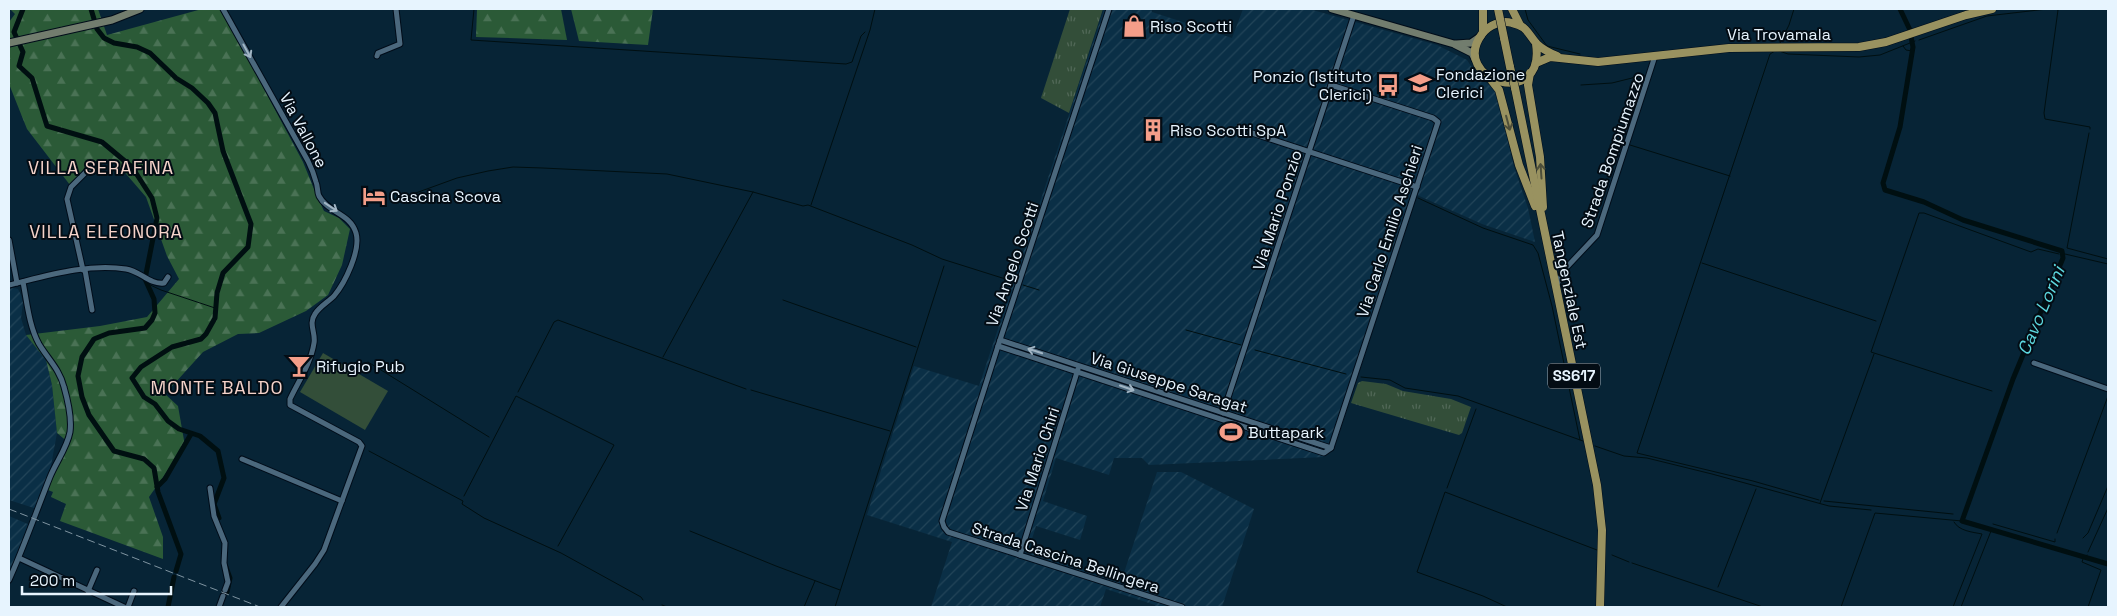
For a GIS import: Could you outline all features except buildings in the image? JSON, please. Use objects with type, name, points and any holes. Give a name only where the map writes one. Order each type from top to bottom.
[{"type":"main road","points":[[1483,9],[1482,34],[1476,51],[1479,66],[1499,90],[1519,165],[1541,219]]},
{"type":"main road","name":"Tangenziale Est","points":[[1498,9],[1596,484],[1602,530],[1600,607]]},
{"type":"main road","points":[[1490,79],[1504,84],[1511,83],[1525,78],[1536,63],[1538,53],[1532,35],[1520,25],[1512,9]]},
{"type":"main road","name":"Via Trovamala","points":[[1536,63],[1550,57],[1598,62],[1746,47],[1859,47],[1886,42],[1957,18],[1992,9]]},
{"type":"main road","points":[[1482,34],[1500,23],[1520,25]]},
{"type":"main road","name":"Via Trovamala","points":[[1536,44],[1561,57]]},
{"type":"main road","points":[[1530,73],[1528,84],[1540,157],[1543,208],[1541,219]]},
{"type":"street","name":"Via Vallone","points":[[223,9],[308,160],[317,183],[318,195],[324,203],[346,217],[352,224],[356,234],[357,247],[352,264],[335,295],[315,313],[311,324],[314,333],[314,343],[310,358],[290,399],[290,405],[359,442],[362,446],[342,501]]},
{"type":"street","points":[[378,56],[378,53],[400,44],[396,9]]},
{"type":"street","name":"Via Angelo Scotti","points":[[944,527],[942,520],[1109,9]]},
{"type":"street","points":[[1332,9],[1454,44],[1472,53],[1479,66]]},
{"type":"street","points":[[9,43],[112,20],[137,10]]},
{"type":"street","name":"Via Mario Ponzio","points":[[1223,413],[1354,15]]},
{"type":"street","points":[[1454,44],[1470,43],[1482,34]]},
{"type":"street","name":"Strada Bompiumazzo","points":[[1555,287],[1565,269],[1598,235],[1655,56]]},
{"type":"street","name":"Via Carlo Emilio Aschieri","points":[[1331,86],[1436,120],[1437,126],[1331,448]]},
{"type":"street","points":[[1252,133],[1417,187]]},
{"type":"street","points":[[90,168],[72,187],[67,199],[92,310]]},
{"type":"street","points":[[9,240],[16,283]]},
{"type":"street","points":[[9,285],[59,272],[111,267],[128,269],[158,284],[164,283],[168,277]]},
{"type":"street","points":[[1551,268],[1556,271],[1565,269]]},
{"type":"street","points":[[9,580],[50,477],[70,434],[70,416],[64,385],[56,366],[39,344],[35,334],[23,282]]},
{"type":"street","name":"Via Giuseppe Saragat","points":[[1000,340],[1324,452],[1331,448]]},
{"type":"street","name":"Via Giuseppe Saragat","points":[[998,346],[1079,368],[1331,448]]},
{"type":"street","points":[[2034,363],[2108,389]]},
{"type":"street","name":"Via Mario Chiri","points":[[1020,555],[1079,368]]},
{"type":"street","points":[[242,459],[342,501],[324,550],[281,607]]},
{"type":"street","points":[[210,488],[214,516],[225,543],[224,563],[228,582],[226,590]]},
{"type":"street","name":"Strada Cascina Bellingera","points":[[944,527],[948,532],[1182,607]]},
{"type":"street","points":[[19,558],[126,607],[134,591]]},
{"type":"street","points":[[88,590],[97,570]]},
{"type":"street","points":[[219,607],[223,596]]},
{"type":"shaded area","points":[[1104,9],[1151,9],[1152,12],[1232,38],[1243,9],[1309,9],[1437,45],[1467,60],[1476,74],[1496,91],[1514,167],[1528,208],[1535,242],[1482,224],[1417,195],[1334,449],[1324,457],[1149,465],[1142,458],[1114,458],[1109,475],[1056,458],[1043,501],[1087,516],[1080,540],[1036,526],[1028,552],[1121,582],[1157,472],[1181,472],[1254,509],[1222,607],[1155,607],[1155,605],[1106,589],[1100,607],[931,607],[952,542],[867,515],[914,366],[979,386]]},
{"type":"shaded area","points":[[9,289],[18,289],[21,295],[23,303],[21,318],[26,335],[46,360],[52,385],[57,433],[51,466],[37,509],[9,500]]},
{"type":"shaded area","points":[[9,516],[30,525],[9,578]]},
{"type":"green space","points":[[10,9],[98,9],[107,35],[202,9],[221,9],[303,162],[324,211],[339,218],[350,229],[342,265],[328,295],[306,311],[259,333],[238,334],[203,352],[165,394],[178,406],[185,446],[149,497],[163,537],[163,559],[60,521],[66,504],[51,497],[53,492],[48,490],[56,468],[69,443],[57,433],[52,385],[46,360],[26,335],[100,326],[147,317],[179,279],[167,256],[146,197],[114,160],[90,162],[70,185],[27,129],[9,84],[9,22],[15,14]]},
{"type":"green space","points":[[477,9],[561,9],[567,40],[476,37]]},
{"type":"green space","points":[[571,9],[653,9],[648,45],[579,41]]},
{"type":"green space","points":[[1070,9],[1103,9],[1069,113],[1041,98]]},
{"type":"green space","points":[[323,353],[388,391],[365,430],[300,392]]},
{"type":"green space","points":[[1362,381],[1386,384],[1403,391],[1451,399],[1471,407],[1462,433],[1459,435],[1351,403],[1358,383]]},
{"type":"waterway","points":[[23,9],[14,32],[23,52],[19,66],[32,78],[47,126],[102,142],[132,167],[152,198],[157,218],[145,279],[154,299],[155,313],[145,328],[109,333],[94,339],[82,357],[78,376],[82,397],[89,415],[114,451],[144,459],[154,468],[158,492],[181,554],[176,571]]},
{"type":"waterway","points":[[91,9],[97,29],[104,38],[114,43],[137,47],[150,53],[176,78],[192,88],[208,103],[215,113],[223,151],[251,224],[248,247],[223,273],[217,293],[215,318],[206,334],[201,339],[172,347],[141,367],[132,378],[144,397],[155,404],[168,421],[179,429],[200,436],[218,451],[224,478],[214,504],[219,518]]},
{"type":"waterway","points":[[474,9],[471,40],[846,64],[852,62],[861,36],[865,32]]},
{"type":"waterway","points":[[811,205],[870,30],[875,9]]},
{"type":"waterway","points":[[1525,9],[1528,20],[1547,46],[1580,54]]},
{"type":"waterway","points":[[1780,43],[1794,9]]},
{"type":"waterway","name":"Cavo Lorini","points":[[1900,9],[1910,30]]},
{"type":"waterway","points":[[1919,40],[1987,16],[2047,9]]},
{"type":"waterway","points":[[2056,9],[2058,10],[2044,113],[2045,119],[2090,127],[2090,129]]},
{"type":"waterway","name":"Cavo Lorini","points":[[1911,37],[1913,47],[1900,127],[1883,183],[1885,190],[1924,202],[1963,220],[2062,251],[2063,258],[2013,379],[1962,521],[2108,564]]},
{"type":"waterway","points":[[1779,51],[1788,54],[1859,57],[1880,55],[1915,41]]},
{"type":"waterway","points":[[1903,46],[1906,50],[1912,51]]},
{"type":"waterway","points":[[1775,51],[1770,54],[1637,453],[1753,481],[1819,500]]},
{"type":"waterway","points":[[1581,85],[1612,83],[1644,75],[1624,143]]},
{"type":"waterway","points":[[2089,133],[2067,248],[2108,259]]},
{"type":"waterway","points":[[1630,145],[1730,176]]},
{"type":"waterway","points":[[413,194],[457,178],[513,167],[667,174],[753,192],[803,206],[808,205],[912,245],[942,259],[1015,282]]},
{"type":"waterway","points":[[663,357],[753,192]]},
{"type":"waterway","points":[[1418,198],[1483,228],[1533,245],[1538,253],[1552,306],[1580,440]]},
{"type":"waterway","points":[[1992,391],[1871,352],[1919,213],[1924,213],[2031,252],[2038,249],[2059,254]]},
{"type":"waterway","points":[[2065,254],[2108,264]]},
{"type":"waterway","points":[[1702,263],[1876,321]]},
{"type":"waterway","points":[[835,607],[944,266]]},
{"type":"waterway","points":[[146,283],[215,308]]},
{"type":"waterway","points":[[1023,285],[1039,290]]},
{"type":"waterway","points":[[783,300],[916,347]]},
{"type":"waterway","points":[[518,392],[554,322],[558,320],[746,389]]},
{"type":"waterway","points":[[1186,330],[1241,345]]},
{"type":"waterway","points":[[1255,350],[1346,374]]},
{"type":"waterway","points":[[1820,503],[1874,354]]},
{"type":"waterway","points":[[368,362],[489,437]]},
{"type":"waterway","points":[[1361,377],[1390,380],[1405,388],[1458,396],[1583,441]]},
{"type":"waterway","points":[[751,390],[890,431]]},
{"type":"waterway","points":[[464,496],[516,396],[614,445],[558,546]]},
{"type":"waterway","points":[[2057,533],[2108,396]]},
{"type":"waterway","points":[[1447,488],[1476,409]]},
{"type":"waterway","points":[[157,487],[165,479],[191,434]]},
{"type":"waterway","points":[[1595,446],[1624,456],[1647,458],[1829,506],[1871,510]]},
{"type":"waterway","points":[[369,451],[463,501],[462,504],[484,518],[561,553],[641,597],[643,600]]},
{"type":"waterway","points":[[2083,538],[2088,533],[2108,486]]},
{"type":"waterway","points":[[1718,587],[1756,489]]},
{"type":"waterway","points":[[1507,607],[1483,596],[1417,572],[1445,492],[1597,550]]},
{"type":"waterway","points":[[1824,501],[1953,514]]},
{"type":"waterway","points":[[2088,552],[2108,508]]},
{"type":"waterway","points":[[1841,607],[1875,513],[1962,521]]},
{"type":"waterway","points":[[1953,607],[1982,534],[1962,529],[1954,522]]},
{"type":"waterway","points":[[1993,524],[2055,542],[2055,539]]},
{"type":"waterway","points":[[690,531],[840,590]]},
{"type":"waterway","points":[[1961,607],[1991,531]]},
{"type":"waterway","points":[[1612,555],[1629,562]]},
{"type":"waterway","points":[[2084,556],[2082,562],[2101,570],[2088,607]]},
{"type":"waterway","points":[[1632,563],[1763,607]]},
{"type":"waterway","points":[[226,567],[230,578],[227,592]]},
{"type":"waterway","points":[[168,607],[174,577]]},
{"type":"waterway","points":[[804,607],[815,581]]},
{"type":"waterway","points":[[662,605],[667,607]]},
{"type":"railway","points":[[9,509],[260,607]]},
{"type":"place","name":"Riso Scotti","points":[[1134,26]]},
{"type":"place","name":"Fondazione Clerici","points":[[1420,83]]},
{"type":"place","name":"Ponzio (Istituto Clerici)","points":[[1388,85]]},
{"type":"place","name":"Riso Scotti SpA","points":[[1153,130]]},
{"type":"place","name":"Cascina Scova","points":[[374,196]]},
{"type":"place","name":"Rifugio Pub","points":[[299,366]]},
{"type":"place","name":"Buttapark","points":[[1231,432]]},
{"type":"district","name":"VILLA SERAFINA","points":[[101,168]]},
{"type":"district","name":"VILLA ELEONORA","points":[[106,232]]},
{"type":"district","name":"MONTE BALDO","points":[[217,388]]}]
